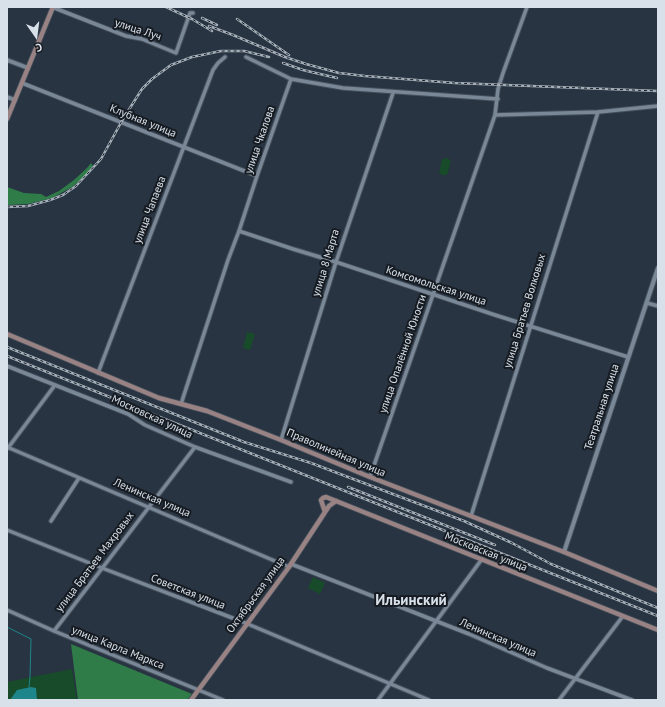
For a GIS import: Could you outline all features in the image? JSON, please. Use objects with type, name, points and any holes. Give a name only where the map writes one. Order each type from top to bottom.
[{"type":"main road","points":[[7,118],[52,7]]},
{"type":"main road","name":"Праволинейная улица","points":[[7,334],[159,398],[207,411],[370,477],[564,552],[658,591]]},
{"type":"main road","points":[[325,512],[321,502],[323,498],[326,497],[336,501]]},
{"type":"main road","name":"Октябрьская улица","points":[[191,700],[290,565],[329,506],[336,501]]},
{"type":"main road","name":"Московская улица","points":[[336,501],[658,630]]},
{"type":"street","name":"улица Луч","points":[[52,7],[126,36],[142,39],[176,53],[190,13],[193,13]]},
{"type":"street","name":"улица Опалённой Юности","points":[[370,477],[495,115],[498,89],[527,7]]},
{"type":"street","name":"улица Чапаева","points":[[98,373],[214,70],[218,63],[225,57]]},
{"type":"street","points":[[246,57],[291,79],[344,88],[393,93],[498,99]]},
{"type":"street","points":[[7,60],[28,68]]},
{"type":"street","name":"улица Чкалова","points":[[181,404],[228,260],[240,231],[257,176],[291,79]]},
{"type":"street","name":"Клубная улица","points":[[22,83],[257,176]]},
{"type":"street","name":"улица 8 Марта","points":[[281,440],[336,262],[393,93]]},
{"type":"street","points":[[7,97],[15,100]]},
{"type":"street","points":[[495,115],[598,112],[658,106]]},
{"type":"street","name":"улица Братьев Волковых","points":[[471,516],[598,112]]},
{"type":"street","name":"Комсомольская улица","points":[[240,231],[628,357]]},
{"type":"street","name":"Театральная улица","points":[[564,552],[658,268]]},
{"type":"street","points":[[646,303],[658,306]]},
{"type":"street","name":"Московская улица","points":[[7,366],[128,414],[145,425],[195,447],[291,482]]},
{"type":"street","points":[[7,448],[55,385]]},
{"type":"street","name":"улица Братьев Махровых","points":[[54,631],[195,447]]},
{"type":"street","name":"Ленинская улица","points":[[7,448],[290,565],[470,634],[547,668],[632,700]]},
{"type":"street","points":[[50,521],[79,478]]},
{"type":"street","name":"Советская улица","points":[[7,530],[247,624],[429,700]]},
{"type":"street","points":[[378,700],[482,560]]},
{"type":"street","name":"улица Карла Маркса","points":[[7,610],[54,631],[223,700]]},
{"type":"street","points":[[559,700],[623,616]]},
{"type":"shaded area","points":[[447,158],[451,161],[447,175],[442,175],[439,173],[442,159]]},
{"type":"shaded area","points":[[91,163],[93,166],[84,177],[72,187],[52,198],[28,204],[7,205],[7,187],[24,193],[41,194],[46,197],[59,191],[74,180]]},
{"type":"shaded area","points":[[247,332],[255,334],[250,350],[243,348]]},
{"type":"shaded area","points":[[313,577],[325,583],[320,594],[308,588]]},
{"type":"shaded area","points":[[71,644],[192,694],[187,700],[78,700]]},
{"type":"shaded area","points":[[72,669],[77,700],[7,700],[7,682]]},
{"type":"shaded area","points":[[31,687],[36,688],[37,700],[10,700],[17,690]]},
{"type":"waterway","points":[[7,627],[31,639],[29,687]]},
{"type":"railway","points":[[166,7],[192,19],[212,31]]},
{"type":"railway","points":[[202,18],[217,25]]},
{"type":"railway","points":[[237,19],[289,55]]},
{"type":"railway","points":[[209,26],[285,57],[339,73],[455,83],[658,91]]},
{"type":"railway","points":[[7,207],[28,206],[50,200],[63,195],[76,186],[101,159],[123,119],[142,89],[152,79],[171,65],[192,57],[221,51],[244,51],[269,57]]},
{"type":"railway","points":[[283,63],[303,70],[337,78]]},
{"type":"railway","points":[[7,347],[244,442],[311,463],[464,521],[512,543],[551,564],[658,608]]},
{"type":"railway","points":[[7,356],[658,616]]},
{"type":"railway","points":[[348,487],[495,545]]},
{"type":"district","name":"Ильинский","points":[[411,601]]}]
